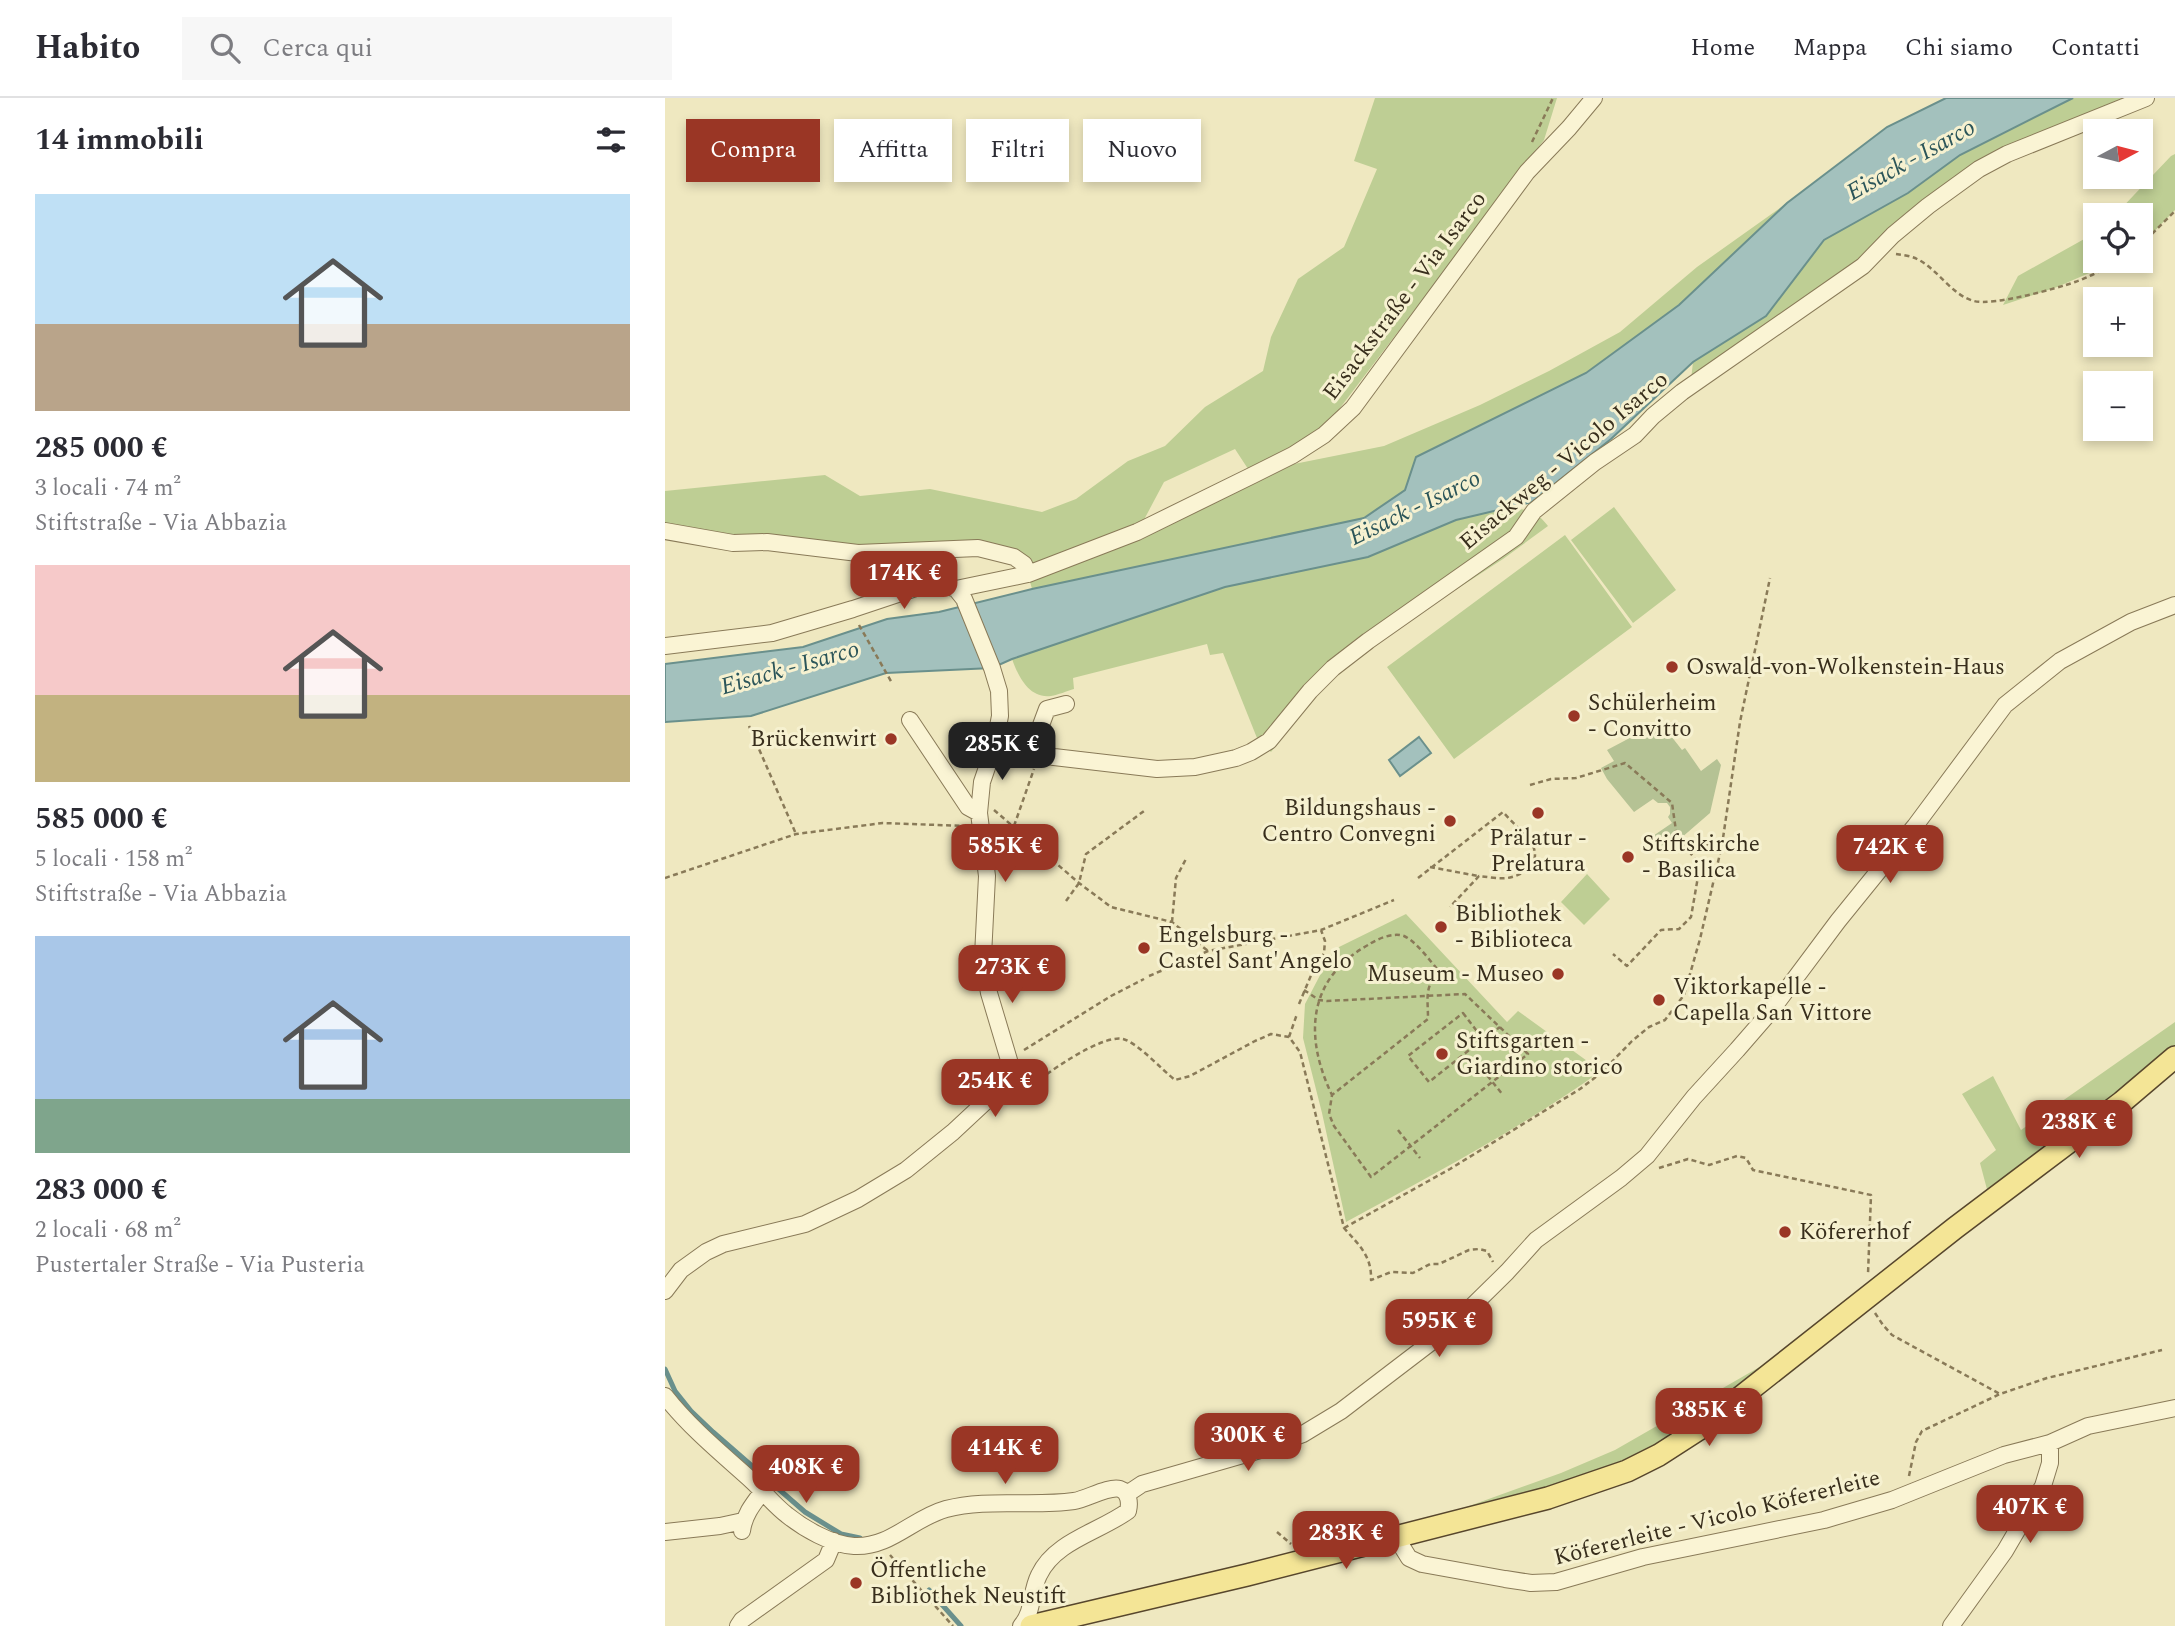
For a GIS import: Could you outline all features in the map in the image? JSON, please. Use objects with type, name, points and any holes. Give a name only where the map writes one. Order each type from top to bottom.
[{"type":"main road","points":[[1031,1626],[1082,1621],[1548,1498],[1627,1471],[1659,1455],[1704,1426],[1955,1228],[2122,1102],[2175,1057]]},
{"type":"street","name":"Eisackstraße - Via Isarco","points":[[665,646],[772,633],[853,610],[925,584],[942,584],[960,594],[1028,574],[1137,532],[1293,455],[1324,435],[1353,408],[1527,172],[1594,98]]},
{"type":"street","name":"Eisackweg - Vicolo Isarco","points":[[995,747],[1157,769],[1195,767],[1251,752],[1269,741],[1310,691],[1333,668],[1516,537],[1534,511],[1595,462],[1635,435],[1682,392],[1887,251],[1893,235],[1928,206],[1979,169],[2007,154],[2146,98]]},
{"type":"street","points":[[665,531],[733,543],[767,542],[858,552],[978,548],[1014,557],[1024,564],[1028,574]]},
{"type":"street","points":[[665,1291],[681,1270],[706,1252],[723,1244],[805,1224],[858,1199],[906,1170],[953,1132],[997,1091],[1006,1079],[1009,1060],[989,993],[983,956],[987,876],[979,813],[982,782],[995,747],[1000,716],[999,691],[992,667],[960,594]]},
{"type":"street","points":[[1127,1494],[1142,1485],[1260,1450],[1303,1434],[1321,1424],[1451,1326],[1537,1240],[1647,1156],[1694,1097],[1770,1012],[2005,705],[2060,661],[2131,622],[2175,605]]},
{"type":"street","points":[[1031,752],[1047,709],[1066,704]]},
{"type":"street","points":[[910,720],[968,807],[979,813]]},
{"type":"street","points":[[665,1396],[680,1415],[787,1515],[810,1530],[852,1546],[884,1542],[944,1510],[967,1505],[1060,1503],[1086,1499],[1110,1489],[1121,1489],[1127,1494],[1130,1503],[1128,1511],[1051,1557],[1039,1574],[1031,1600],[1030,1616],[1021,1626]]},
{"type":"street","name":"Köfererleite - Vicolo Köfererleite","points":[[1396,1537],[1409,1558],[1422,1564],[1531,1583],[1556,1583],[1643,1557],[1824,1520],[1892,1500],[2004,1455],[2050,1443],[2088,1426],[2175,1408]]},
{"type":"street","points":[[1951,1626],[2005,1551],[2043,1486],[2050,1464],[2050,1443]]},
{"type":"street","points":[[665,1532],[743,1526],[751,1507],[763,1491]]},
{"type":"street","points":[[738,1626],[742,1620],[826,1560],[834,1541]]},
{"type":"path","points":[[1527,172],[1524,159],[1553,98]]},
{"type":"path","points":[[2153,233],[2175,211]]},
{"type":"path","points":[[1887,251],[1915,258],[1973,301],[1994,301],[2077,282],[2095,273]]},
{"type":"path","points":[[1344,1228],[1450,1169],[1580,1088],[1601,1073],[1649,1027],[1665,1020],[1684,995],[1722,845],[1740,722],[1770,578]]},
{"type":"path","points":[[857,620],[892,683]]},
{"type":"path","points":[[749,726],[796,834]]},
{"type":"path","points":[[1530,785],[1551,779],[1576,778],[1625,763],[1672,803],[1679,839],[1700,865],[1691,917],[1679,929],[1661,930],[1627,966],[1613,954]]},
{"type":"path","points":[[1418,878],[1507,808]]},
{"type":"path","points":[[665,878],[796,834],[884,824],[965,826],[979,813],[995,810],[1079,883],[1111,907],[1172,922],[1208,951]]},
{"type":"path","points":[[1066,901],[1079,883],[1086,855],[1145,811]]},
{"type":"path","points":[[1430,867],[1479,876],[1510,878],[1525,872],[1534,864],[1536,857],[1529,840],[1503,812]]},
{"type":"path","points":[[1691,853],[1704,845],[1722,845]]},
{"type":"path","points":[[1172,922],[1176,878],[1187,857]]},
{"type":"path","points":[[1534,864],[1538,869]]},
{"type":"path","points":[[1450,907],[1479,876]]},
{"type":"path","points":[[1149,976],[1208,951],[1321,930],[1394,900]]},
{"type":"path","points":[[1299,1004],[1324,953],[1325,941],[1321,930]]},
{"type":"path","points":[[1304,990],[1319,1000],[1327,1001],[1428,998],[1465,994],[1528,1054],[1371,1177],[1334,1126],[1329,1114],[1332,1095],[1319,1063],[1315,1009],[1319,1000],[1327,984],[1348,958],[1376,940],[1395,935],[1404,936],[1414,944],[1439,971],[1428,986],[1428,998],[1428,1019],[1332,1095]]},
{"type":"path","points":[[1009,1060],[1111,996],[1144,979]]},
{"type":"path","points":[[1483,1039],[1463,1013],[1408,1056],[1429,1082],[1500,1027]]},
{"type":"path","points":[[1289,1037],[1297,1014]]},
{"type":"path","points":[[1006,1079],[1027,1089],[1051,1069],[1105,1041],[1122,1039],[1136,1047],[1174,1080],[1190,1076],[1271,1034],[1289,1037],[1300,1052],[1344,1228],[1363,1251],[1371,1266],[1371,1280],[1391,1272],[1413,1273],[1468,1250],[1479,1249],[1487,1251],[1495,1264],[1507,1272]]},
{"type":"path","points":[[1482,1069],[1503,1095]]},
{"type":"path","points":[[1398,1130],[1420,1158]]},
{"type":"path","points":[[1651,1171],[1688,1159],[1709,1164],[1737,1156],[1745,1158],[1753,1170],[1871,1195],[1867,1298],[1883,1325],[1892,1335],[2000,1394]]},
{"type":"path","points":[[1911,1492],[1908,1480],[1916,1442],[1922,1431],[2000,1394],[2047,1378],[2162,1350]]},
{"type":"path","points":[[884,1542],[890,1555],[953,1626]]},
{"type":"green space","points":[[1375,98],[1557,98],[1544,140],[1324,429],[1284,466],[1384,446],[1480,405],[1549,371],[1620,332],[1697,267],[1787,203],[1679,305],[1586,373],[1416,457],[1405,490],[1364,518],[1032,589],[1028,574],[1014,557],[858,553],[767,542],[665,525],[665,491],[825,475],[860,496],[930,489],[1042,512],[1076,499],[1128,461],[1165,446],[1205,407],[1263,371],[1271,337],[1298,279],[1344,247],[1377,169],[1354,161]],"holes":[[[1235,449],[1252,475],[1138,531],[1164,482]]]},
{"type":"green space","points":[[2073,98],[2129,98],[2047,132],[1691,380],[1693,362],[1766,316],[1824,240],[1908,193],[1960,155]]},
{"type":"green space","points":[[2175,154],[2175,210],[2153,233],[2153,203],[2126,203],[2140,189],[2153,189],[2153,175]]},
{"type":"green space","points":[[2083,240],[2083,273],[2089,273],[2003,305],[2018,276]]},
{"type":"green space","points":[[1614,507],[1676,590],[1633,623],[1571,540]]},
{"type":"green space","points":[[1499,508],[1532,512],[1548,526],[1503,559],[1371,645],[1326,681],[1271,752],[1257,738],[1223,653],[1210,655],[1207,644],[1073,678],[1074,689],[1051,696],[1036,694],[1025,685],[1012,659],[1225,587],[1368,557],[1456,520]]},
{"type":"green space","points":[[1565,535],[1632,627],[1454,759],[1387,667]]},
{"type":"green space","points":[[1660,722],[1682,750],[1685,748],[1701,771],[1717,759],[1721,765],[1710,813],[1666,851],[1653,836],[1672,823],[1668,817],[1670,807],[1667,803],[1658,803],[1653,799],[1634,812],[1601,768],[1614,761],[1607,750]]},
{"type":"green space","points":[[1587,874],[1610,899],[1584,925],[1561,902]]},
{"type":"green space","name":"Stiftsgarten - Giardino storico","points":[[1406,914],[1507,1022],[1518,1011],[1601,1071],[1508,1131],[1346,1222],[1303,1038],[1305,1004],[1329,958],[1339,947]]},
{"type":"green space","points":[[2175,1022],[2175,1048],[1988,1193],[1980,1163],[1996,1150],[1962,1094],[1993,1076],[2021,1130]]},
{"type":"green space","points":[[1782,1354],[1677,1433],[1621,1463],[1570,1483],[1400,1531],[1561,1473],[1615,1450]]},
{"type":"water","name":"Eisack - Isarco","points":[[1946,98],[2073,98],[1960,155],[1908,193],[1824,240],[1766,316],[1693,362],[1611,439],[1532,502],[1456,520],[1368,557],[1225,587],[992,668],[886,673],[751,716],[665,722],[665,664],[803,647],[887,619],[939,612],[1032,589],[1364,518],[1405,490],[1416,457],[1586,373],[1679,305],[1787,203],[1887,127]]},
{"type":"water","points":[[1419,737],[1431,753],[1400,776],[1389,760]]},
{"type":"waterway","points":[[665,1369],[675,1391],[691,1411],[805,1512],[841,1534],[860,1538]]},
{"type":"waterway","points":[[929,1590],[961,1626]]},
{"type":"place","name":"Oswald-von-Wolkenstein-Haus","points":[[1672,667]]},
{"type":"place","name":"Schülerheim - Convitto","points":[[1574,716]]},
{"type":"place","name":"Brückenwirt","points":[[891,739]]},
{"type":"place","name":"Prälatur - Prelatura","points":[[1538,813]]},
{"type":"place","name":"Bildungshaus - Centro Convegni","points":[[1450,821]]},
{"type":"place","name":"Stiftskirche - Basilica","points":[[1628,857]]},
{"type":"place","name":"Bibliothek - Biblioteca","points":[[1441,927]]},
{"type":"place","name":"Engelsburg - Castel Sant'Angelo","points":[[1144,948]]},
{"type":"place","name":"Museum - Museo","points":[[1558,974]]},
{"type":"place","name":"Viktorkapelle - Capella San Vittore","points":[[1659,1000]]},
{"type":"place","name":"Stiftsgarten - Giardino storico","points":[[1442,1054]]},
{"type":"place","name":"Köfererhof","points":[[1785,1232]]},
{"type":"place","name":"Öffentliche Bibliothek Neustift","points":[[856,1583]]}]
